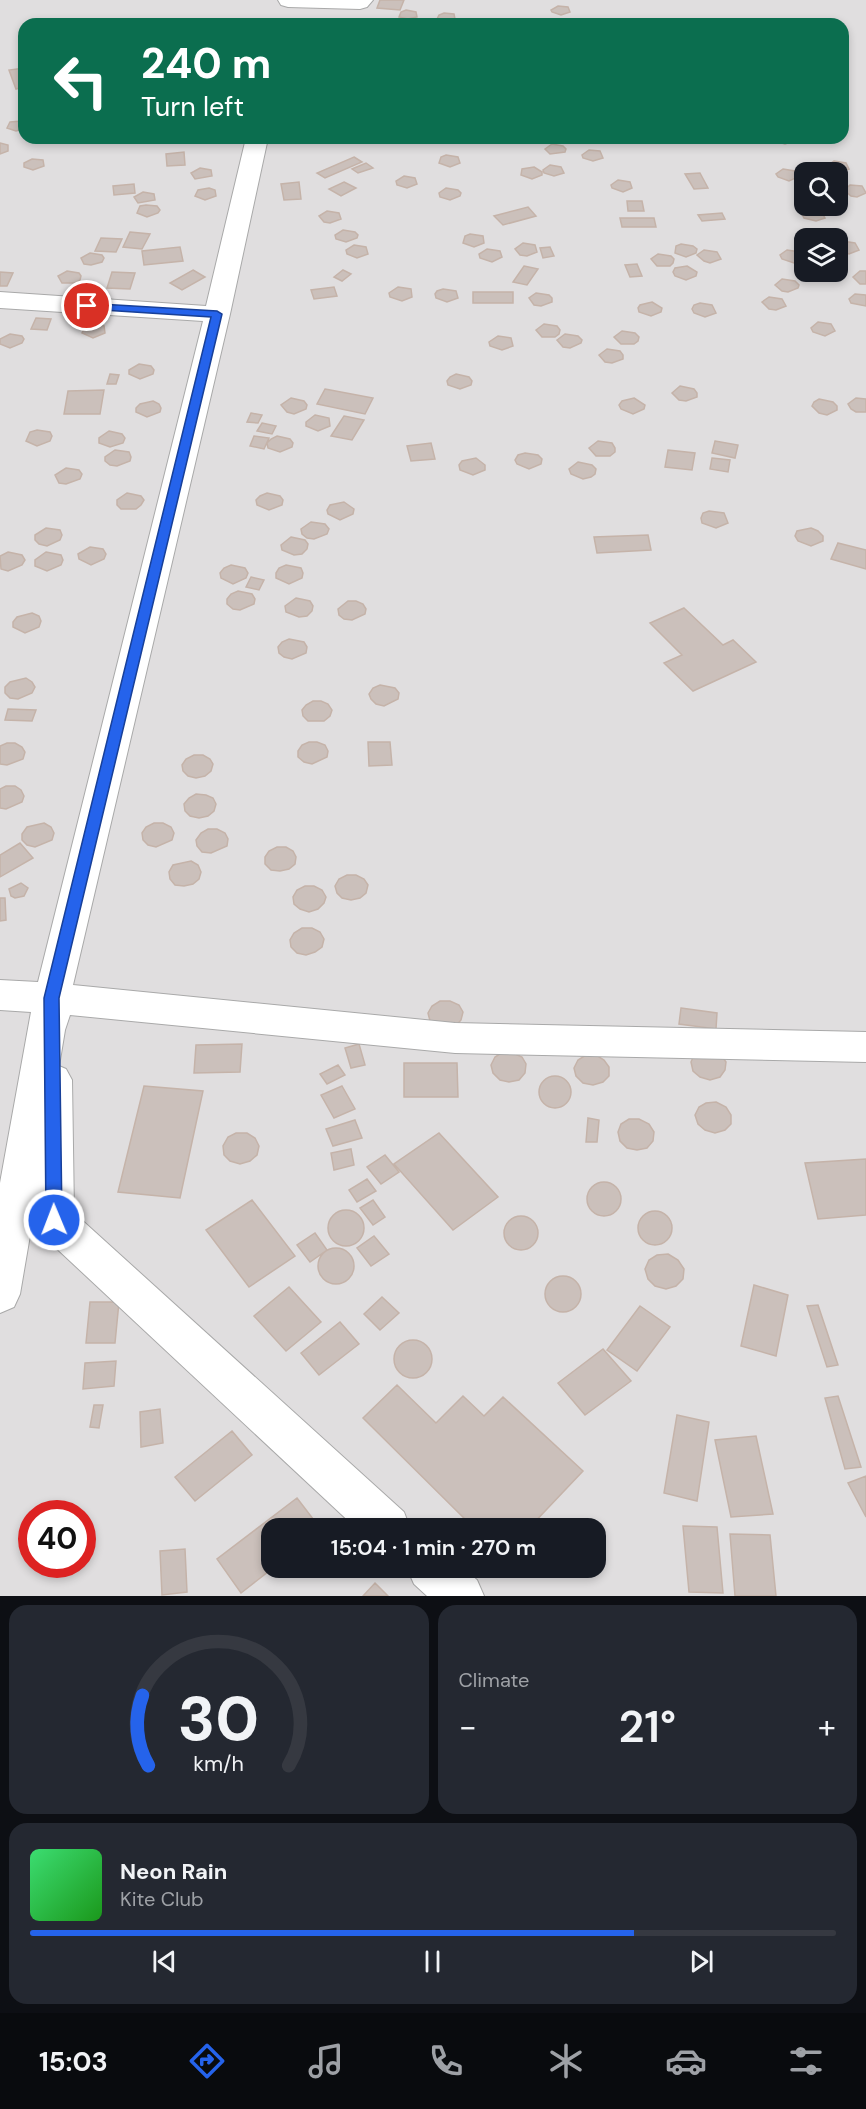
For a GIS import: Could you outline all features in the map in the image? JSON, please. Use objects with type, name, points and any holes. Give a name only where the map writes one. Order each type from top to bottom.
[{"type":"street","points":[[284,18],[288,1],[360,3],[363,0]]},
{"type":"street","points":[[0,1294],[52,998],[217,314],[256,144]]},
{"type":"street","points":[[0,300],[217,314]]},
{"type":"street","points":[[0,995],[52,998],[455,1038],[866,1047]]},
{"type":"street","points":[[52,998],[54,1220],[377,1518]]},
{"type":"street","points":[[441,1578],[461,1596]]},
{"type":"shaded area","points":[[0,0],[866,0],[866,1596],[0,1596]]},
{"type":"building","points":[[380,0],[404,0],[400,10],[377,8]]},
{"type":"building","points":[[558,6],[568,7],[570,12],[561,15],[552,12],[551,10]]},
{"type":"building","points":[[406,10],[416,12],[417,17],[399,17],[401,12]]},
{"type":"building","points":[[454,14],[455,18],[438,18],[439,15]]},
{"type":"building","points":[[18,69],[18,88],[16,89],[9,70]]},
{"type":"building","points":[[18,121],[18,130],[7,128],[10,122]]},
{"type":"building","points":[[0,143],[8,145],[8,151],[0,154]]},
{"type":"building","points":[[552,144],[563,146],[566,149],[565,152],[550,154],[545,149]]},
{"type":"building","points":[[589,150],[600,151],[603,158],[593,161],[583,158],[582,155]]},
{"type":"building","points":[[184,152],[185,165],[167,166],[166,154]]},
{"type":"building","points":[[446,155],[458,157],[460,163],[450,167],[439,163],[441,157]]},
{"type":"building","points":[[354,157],[362,162],[325,178],[317,173]]},
{"type":"building","points":[[32,159],[43,160],[44,166],[33,170],[24,167],[24,163]]},
{"type":"building","points":[[366,163],[373,168],[358,173],[352,169]]},
{"type":"building","points":[[550,165],[561,167],[564,173],[554,176],[544,173],[543,170]]},
{"type":"building","points":[[534,167],[542,172],[542,175],[532,179],[521,175],[522,169]]},
{"type":"building","points":[[200,168],[211,170],[212,176],[195,179],[191,173]]},
{"type":"building","points":[[783,169],[794,171],[794,179],[789,181],[776,174]]},
{"type":"building","points":[[700,173],[708,188],[694,189],[685,174]]},
{"type":"building","points":[[404,176],[415,178],[417,184],[407,188],[397,185],[396,181]]},
{"type":"building","points":[[618,180],[630,182],[632,188],[623,192],[612,188],[611,185]]},
{"type":"building","points":[[299,182],[301,199],[284,200],[281,184]]},
{"type":"building","points":[[344,182],[356,188],[341,196],[329,189]]},
{"type":"building","points":[[134,184],[135,193],[114,195],[113,186]]},
{"type":"building","points":[[862,186],[866,193],[857,197],[851,196],[848,193],[848,187]]},
{"type":"building","points":[[209,188],[215,190],[216,196],[205,200],[195,196],[198,190]]},
{"type":"building","points":[[446,188],[458,190],[461,193],[460,196],[450,200],[440,197],[439,193]]},
{"type":"building","points":[[143,192],[154,194],[155,200],[138,203],[134,197]]},
{"type":"building","points":[[627,201],[642,201],[644,211],[628,211]]},
{"type":"building","points":[[140,206],[157,206],[160,210],[147,217],[137,213]]},
{"type":"building","points":[[528,207],[536,216],[503,225],[494,216]]},
{"type":"building","points":[[327,211],[339,213],[341,219],[330,223],[324,222],[319,216]]},
{"type":"building","points":[[722,213],[725,219],[702,221],[698,215]]},
{"type":"building","points":[[803,216],[824,216],[825,218],[816,221]]},
{"type":"building","points":[[620,218],[654,218],[656,227],[622,227]]},
{"type":"building","points":[[343,230],[355,232],[358,235],[357,238],[346,242],[336,239],[335,235]]},
{"type":"building","points":[[130,232],[150,234],[142,249],[123,247]]},
{"type":"building","points":[[470,234],[483,236],[484,243],[474,247],[463,243],[465,236]]},
{"type":"building","points":[[101,238],[122,239],[116,252],[95,251]]},
{"type":"building","points":[[848,242],[855,243],[859,250],[849,254]]},
{"type":"building","points":[[523,243],[535,245],[537,252],[527,256],[520,255],[515,249]]},
{"type":"building","points":[[681,244],[693,246],[697,249],[696,253],[686,257],[675,253],[676,246]]},
{"type":"building","points":[[354,245],[366,247],[368,254],[357,258],[347,254],[346,250]]},
{"type":"building","points":[[180,247],[183,261],[144,265],[142,251]]},
{"type":"building","points":[[550,247],[554,256],[543,258],[540,248]]},
{"type":"building","points":[[487,249],[500,251],[502,257],[492,262],[480,258],[479,254]]},
{"type":"building","points":[[704,250],[717,252],[721,259],[710,263],[704,261],[697,255]]},
{"type":"building","points":[[787,250],[794,251],[794,263],[782,259],[780,255]]},
{"type":"building","points":[[90,253],[102,255],[104,258],[102,262],[84,264],[81,258]]},
{"type":"building","points":[[658,254],[671,256],[674,259],[673,263],[670,266],[657,266],[651,259]]},
{"type":"building","points":[[637,264],[642,276],[630,277],[625,265]]},
{"type":"building","points":[[524,266],[538,269],[527,285],[513,282]]},
{"type":"building","points":[[687,266],[697,272],[696,276],[686,280],[675,276],[673,272],[675,268]]},
{"type":"building","points":[[193,270],[205,277],[182,290],[170,283]]},
{"type":"building","points":[[343,270],[351,274],[342,281],[334,277]]},
{"type":"building","points":[[67,271],[79,273],[80,280],[75,283],[62,283],[58,276]]},
{"type":"building","points":[[860,271],[866,271],[866,284],[860,284],[853,277]]},
{"type":"building","points":[[0,272],[13,273],[7,286],[0,286]]},
{"type":"building","points":[[112,272],[135,273],[130,289],[107,288]]},
{"type":"building","points":[[782,279],[794,281],[799,285],[798,288],[788,292],[782,291],[775,285]]},
{"type":"building","points":[[334,287],[337,296],[314,299],[311,290]]},
{"type":"building","points":[[398,287],[411,289],[412,297],[402,301],[390,297],[389,293]]},
{"type":"building","points":[[443,289],[456,291],[458,298],[447,302],[436,298],[437,291]]},
{"type":"building","points":[[473,292],[513,292],[513,303],[473,303]]},
{"type":"building","points":[[536,293],[549,295],[552,302],[541,306],[534,305],[529,298]]},
{"type":"building","points":[[855,294],[866,295],[866,306],[851,303],[849,299]]},
{"type":"building","points":[[769,297],[782,299],[786,306],[776,310],[769,309],[762,302]]},
{"type":"building","points":[[652,302],[662,308],[661,312],[651,316],[639,312],[640,305]]},
{"type":"building","points":[[700,303],[712,305],[716,313],[705,317],[694,313],[692,309],[694,305]]},
{"type":"building","points":[[36,318],[51,319],[47,330],[31,329]]},
{"type":"building","points":[[818,322],[831,324],[835,331],[825,336],[813,332],[811,328]]},
{"type":"building","points":[[92,324],[104,326],[105,333],[93,338],[82,333],[86,326]]},
{"type":"building","points":[[544,324],[557,326],[560,330],[559,334],[555,337],[542,337],[536,330]]},
{"type":"building","points":[[622,331],[635,333],[639,337],[638,341],[634,344],[621,344],[614,337]]},
{"type":"building","points":[[10,334],[22,336],[24,339],[22,343],[10,348],[0,344],[0,339]]},
{"type":"building","points":[[565,334],[578,336],[582,340],[581,343],[570,348],[563,347],[557,340]]},
{"type":"building","points":[[498,336],[511,338],[513,346],[502,350],[490,346],[489,342]]},
{"type":"building","points":[[607,349],[620,351],[623,359],[612,363],[605,362],[599,355]]},
{"type":"building","points":[[139,364],[151,366],[154,370],[153,374],[140,379],[129,374],[129,370]]},
{"type":"building","points":[[110,374],[119,375],[116,384],[107,384]]},
{"type":"building","points":[[456,374],[469,377],[472,381],[471,385],[460,389],[448,385],[447,381]]},
{"type":"building","points":[[680,386],[694,389],[697,397],[686,401],[679,400],[672,393]]},
{"type":"building","points":[[325,389],[373,398],[365,414],[317,404]]},
{"type":"building","points":[[104,390],[100,414],[64,414],[68,391]]},
{"type":"building","points":[[291,398],[304,401],[307,405],[306,409],[294,414],[287,412],[281,405]]},
{"type":"building","points":[[634,398],[645,405],[644,409],[633,414],[621,409],[619,405],[622,401]]},
{"type":"building","points":[[856,398],[866,399],[866,412],[856,412],[851,409],[848,404]]},
{"type":"building","points":[[819,399],[833,402],[837,410],[827,415],[819,413],[812,406]]},
{"type":"building","points":[[153,401],[159,404],[160,412],[147,417],[136,412],[140,404]]},
{"type":"building","points":[[251,413],[262,415],[258,423],[247,422]]},
{"type":"building","points":[[315,415],[329,418],[330,426],[318,431],[306,426],[306,422]]},
{"type":"building","points":[[344,416],[364,420],[352,440],[331,436]]},
{"type":"building","points":[[262,423],[276,426],[272,434],[257,431]]},
{"type":"building","points":[[37,430],[50,432],[52,436],[50,441],[37,446],[26,441],[30,432]]},
{"type":"building","points":[[109,431],[122,434],[125,438],[123,443],[110,447],[99,443],[99,438]]},
{"type":"building","points":[[254,436],[269,438],[264,449],[250,446]]},
{"type":"building","points":[[277,436],[290,439],[293,443],[292,447],[280,452],[268,448],[267,443]]},
{"type":"building","points":[[598,441],[612,443],[615,452],[610,456],[596,456],[589,448]]},
{"type":"building","points":[[715,441],[738,445],[735,458],[712,453]]},
{"type":"building","points":[[431,443],[435,459],[411,461],[407,446]]},
{"type":"building","points":[[115,450],[129,452],[130,461],[117,466],[110,465],[105,461],[105,457]]},
{"type":"building","points":[[668,450],[695,453],[692,470],[665,467]]},
{"type":"building","points":[[525,453],[538,455],[542,459],[541,464],[529,469],[517,464],[515,460],[518,455]]},
{"type":"building","points":[[476,458],[485,465],[485,470],[473,475],[460,470],[459,465],[462,461]]},
{"type":"building","points":[[712,458],[730,460],[728,472],[710,469]]},
{"type":"building","points":[[578,462],[592,465],[596,469],[595,474],[583,479],[571,474],[569,469]]},
{"type":"building","points":[[66,468],[79,470],[82,474],[80,479],[66,484],[59,483],[55,475]]},
{"type":"building","points":[[127,493],[141,496],[144,500],[141,505],[136,509],[121,509],[117,505],[117,500]]},
{"type":"building","points":[[267,493],[280,496],[283,500],[282,505],[269,510],[257,505],[256,500]]},
{"type":"building","points":[[344,502],[354,509],[353,514],[340,520],[328,514],[327,510],[330,505]]},
{"type":"building","points":[[709,511],[724,513],[728,523],[716,528],[702,523],[703,513]]},
{"type":"building","points":[[311,522],[325,524],[329,529],[327,534],[314,539],[307,538],[302,534],[301,529]]},
{"type":"building","points":[[46,528],[60,530],[62,535],[60,540],[47,546],[39,544],[35,540],[35,535]]},
{"type":"building","points":[[811,528],[823,536],[823,541],[811,546],[798,541],[795,536],[797,531]]},
{"type":"building","points":[[648,535],[651,550],[597,553],[594,537]]},
{"type":"building","points":[[291,537],[305,540],[308,544],[302,554],[294,555],[282,550],[281,545]]},
{"type":"building","points":[[838,543],[866,550],[866,569],[831,559]]},
{"type":"building","points":[[90,547],[103,549],[106,554],[104,559],[91,565],[79,559],[78,554]]},
{"type":"building","points":[[8,552],[22,555],[25,560],[22,565],[8,571],[1,569],[0,556]]},
{"type":"building","points":[[46,552],[61,555],[63,560],[61,565],[47,571],[35,566],[35,560]]},
{"type":"building","points":[[231,565],[245,568],[248,573],[246,578],[233,584],[221,578],[220,573]]},
{"type":"building","points":[[286,565],[301,568],[302,578],[289,584],[276,578],[279,568]]},
{"type":"building","points":[[251,577],[264,580],[259,590],[246,587]]},
{"type":"building","points":[[238,591],[252,594],[255,599],[254,604],[240,610],[233,609],[227,604],[227,599]]},
{"type":"building","points":[[296,598],[310,601],[313,606],[312,611],[307,616],[299,617],[286,612],[285,606]]},
{"type":"building","points":[[348,601],[363,604],[366,609],[365,614],[352,620],[344,619],[339,615],[338,609]]},
{"type":"building","points":[[684,608],[723,645],[733,640],[756,662],[693,691],[664,663],[682,655],[650,623]]},
{"type":"building","points":[[32,613],[39,616],[41,621],[39,627],[25,633],[13,627],[13,622],[17,617]]},
{"type":"building","points":[[289,639],[304,642],[307,647],[306,653],[292,659],[279,653],[278,647]]},
{"type":"building","points":[[26,678],[35,687],[32,693],[18,699],[10,698],[5,693],[5,687],[10,682]]},
{"type":"building","points":[[380,685],[395,688],[399,693],[398,699],[384,706],[376,704],[369,694],[373,688]]},
{"type":"building","points":[[313,701],[328,704],[332,710],[330,716],[324,721],[308,721],[303,716],[302,710]]},
{"type":"building","points":[[8,709],[36,710],[32,721],[5,720]]},
{"type":"building","points":[[309,742],[325,745],[328,751],[327,757],[312,764],[298,757],[298,751],[302,745]]},
{"type":"building","points":[[368,742],[390,742],[392,765],[369,766]]},
{"type":"building","points":[[15,743],[22,747],[25,752],[23,759],[7,765],[0,764],[0,746]]},
{"type":"building","points":[[194,755],[203,755],[213,764],[211,771],[205,776],[196,778],[188,776],[183,771],[182,765],[186,759]]},
{"type":"building","points":[[15,786],[24,796],[22,802],[6,809],[0,808],[0,789]]},
{"type":"building","points":[[196,794],[213,798],[216,804],[214,811],[208,816],[199,818],[190,816],[185,811],[184,804]]},
{"type":"building","points":[[44,823],[51,827],[54,833],[52,840],[35,847],[27,845],[22,840],[22,834],[27,827]]},
{"type":"building","points":[[154,823],[163,823],[171,827],[174,833],[172,840],[156,847],[148,845],[143,840],[142,833],[146,827]]},
{"type":"building","points":[[208,829],[217,829],[225,833],[228,839],[227,846],[211,853],[202,852],[196,840]]},
{"type":"building","points":[[20,843],[33,858],[0,877],[0,855]]},
{"type":"building","points":[[277,847],[286,847],[293,851],[296,857],[295,864],[289,869],[271,870],[265,864],[265,857],[269,851]]},
{"type":"building","points":[[191,861],[198,865],[201,872],[199,879],[193,884],[175,885],[170,879],[169,872],[173,865]]},
{"type":"building","points":[[347,875],[356,875],[364,879],[368,885],[366,893],[360,898],[351,900],[342,898],[337,893],[335,886],[339,879]]},
{"type":"building","points":[[21,883],[28,888],[24,896],[15,898],[11,896],[9,889]]},
{"type":"building","points":[[305,886],[314,886],[322,890],[326,897],[318,909],[309,912],[294,904],[293,897],[297,890]]},
{"type":"building","points":[[0,898],[5,898],[6,920],[0,921]]},
{"type":"building","points":[[302,928],[312,928],[320,932],[324,939],[322,947],[306,955],[297,953],[291,947],[290,940],[294,933]]},
{"type":"building","points":[[440,1001],[450,1001],[459,1005],[463,1012],[461,1020],[455,1027],[430,1021],[428,1013],[432,1006]]},
{"type":"building","points":[[681,1008],[717,1013],[716,1029],[679,1024]]},
{"type":"building","points":[[242,1044],[240,1072],[194,1073],[196,1045]]},
{"type":"building","points":[[359,1044],[365,1065],[351,1068],[345,1048]]},
{"type":"building","points":[[503,1052],[522,1057],[526,1064],[525,1073],[519,1080],[509,1082],[500,1080],[493,1073],[491,1065],[495,1057]]},
{"type":"building","points":[[586,1055],[596,1055],[609,1067],[609,1076],[603,1082],[593,1085],[583,1083],[576,1076],[574,1068],[578,1060]]},
{"type":"building","points":[[694,1055],[721,1055],[726,1062],[725,1070],[720,1077],[710,1080],[700,1077],[693,1071],[691,1062]]},
{"type":"building","points":[[404,1063],[457,1063],[458,1097],[404,1097]]},
{"type":"building","points":[[338,1065],[345,1075],[327,1084],[320,1074]]},
{"type":"building","points":[[555,1076],[566,1081],[571,1092],[566,1103],[555,1108],[544,1103],[539,1092],[544,1081]]},
{"type":"building","points":[[144,1086],[203,1091],[180,1198],[118,1192]]},
{"type":"building","points":[[342,1086],[355,1109],[334,1118],[321,1095]]},
{"type":"building","points":[[716,1102],[726,1107],[731,1115],[731,1124],[725,1130],[715,1133],[705,1130],[698,1124],[695,1115],[699,1107],[706,1103]]},
{"type":"building","points":[[588,1118],[599,1120],[597,1142],[586,1142]]},
{"type":"building","points":[[629,1119],[639,1119],[649,1124],[654,1132],[653,1141],[647,1148],[637,1150],[627,1148],[620,1141],[618,1132],[621,1124]]},
{"type":"building","points":[[355,1120],[362,1138],[333,1146],[326,1129]]},
{"type":"building","points":[[236,1133],[247,1133],[255,1138],[259,1146],[257,1155],[250,1161],[240,1164],[230,1161],[224,1155],[223,1146],[228,1137]]},
{"type":"building","points":[[439,1133],[498,1197],[453,1230],[394,1164]]},
{"type":"building","points":[[351,1149],[354,1165],[334,1170],[331,1153]]},
{"type":"building","points":[[385,1155],[399,1172],[381,1184],[367,1167]]},
{"type":"building","points":[[866,1159],[866,1215],[818,1219],[805,1163]]},
{"type":"building","points":[[367,1179],[376,1191],[357,1202],[349,1190]]},
{"type":"building","points":[[604,1182],[616,1187],[621,1199],[616,1211],[604,1216],[592,1211],[587,1199],[592,1187]]},
{"type":"building","points":[[252,1200],[295,1256],[249,1287],[206,1230]]},
{"type":"building","points":[[373,1200],[385,1217],[373,1225],[360,1208]]},
{"type":"building","points":[[346,1210],[358,1216],[364,1228],[358,1240],[346,1246],[334,1240],[328,1228],[334,1216]]},
{"type":"building","points":[[655,1211],[667,1216],[672,1228],[667,1240],[655,1245],[643,1240],[638,1228],[643,1216]]},
{"type":"building","points":[[521,1216],[533,1221],[538,1233],[533,1245],[521,1250],[509,1245],[504,1233],[509,1221]]},
{"type":"building","points":[[315,1233],[327,1250],[310,1262],[297,1245]]},
{"type":"building","points":[[374,1236],[389,1254],[371,1266],[357,1248]]},
{"type":"building","points":[[336,1248],[349,1253],[354,1266],[349,1279],[336,1284],[323,1279],[318,1266],[323,1253]]},
{"type":"building","points":[[668,1254],[678,1260],[684,1269],[683,1279],[676,1286],[666,1289],[655,1286],[648,1279],[645,1269],[649,1260],[657,1255]]},
{"type":"building","points":[[563,1276],[576,1281],[581,1294],[576,1307],[563,1312],[550,1307],[545,1294],[550,1281]]},
{"type":"building","points":[[754,1285],[788,1295],[776,1356],[741,1346]]},
{"type":"building","points":[[289,1287],[321,1322],[286,1351],[254,1316]]},
{"type":"building","points":[[382,1297],[399,1313],[380,1330],[364,1314]]},
{"type":"building","points":[[90,1302],[119,1302],[115,1343],[86,1343]]},
{"type":"building","points":[[818,1305],[838,1365],[827,1367],[807,1306]]},
{"type":"building","points":[[640,1306],[670,1327],[637,1371],[607,1350]]},
{"type":"building","points":[[340,1322],[359,1344],[319,1375],[301,1353]]},
{"type":"building","points":[[413,1340],[426,1346],[432,1359],[426,1372],[413,1378],[400,1372],[394,1359],[400,1346]]},
{"type":"building","points":[[603,1349],[631,1381],[585,1415],[558,1383]]},
{"type":"building","points":[[116,1361],[114,1386],[83,1389],[85,1363]]},
{"type":"building","points":[[397,1385],[436,1423],[463,1396],[484,1416],[503,1397],[583,1471],[538,1518],[464,1518],[363,1418]]},
{"type":"building","points":[[838,1396],[861,1467],[845,1469],[825,1398]]},
{"type":"building","points":[[94,1405],[103,1405],[99,1428],[90,1427]]},
{"type":"building","points":[[160,1409],[163,1443],[141,1447],[140,1412]]},
{"type":"building","points":[[677,1415],[709,1422],[697,1501],[664,1493]]},
{"type":"building","points":[[232,1431],[252,1455],[195,1501],[175,1477]]},
{"type":"building","points":[[756,1436],[773,1514],[731,1517],[715,1440]]},
{"type":"building","points":[[866,1476],[866,1517],[848,1483]]},
{"type":"building","points":[[297,1498],[312,1518],[271,1518]]},
{"type":"building","points":[[261,1525],[261,1577],[241,1593],[217,1559]]},
{"type":"building","points":[[683,1526],[717,1527],[723,1593],[689,1592]]},
{"type":"building","points":[[730,1534],[770,1535],[776,1596],[735,1596]]},
{"type":"building","points":[[185,1549],[187,1592],[162,1595],[160,1551]]},
{"type":"building","points":[[375,1583],[388,1596],[363,1596]]},
{"type":"route","points":[[54,1220],[52,998],[217,314],[87,306]]}]
